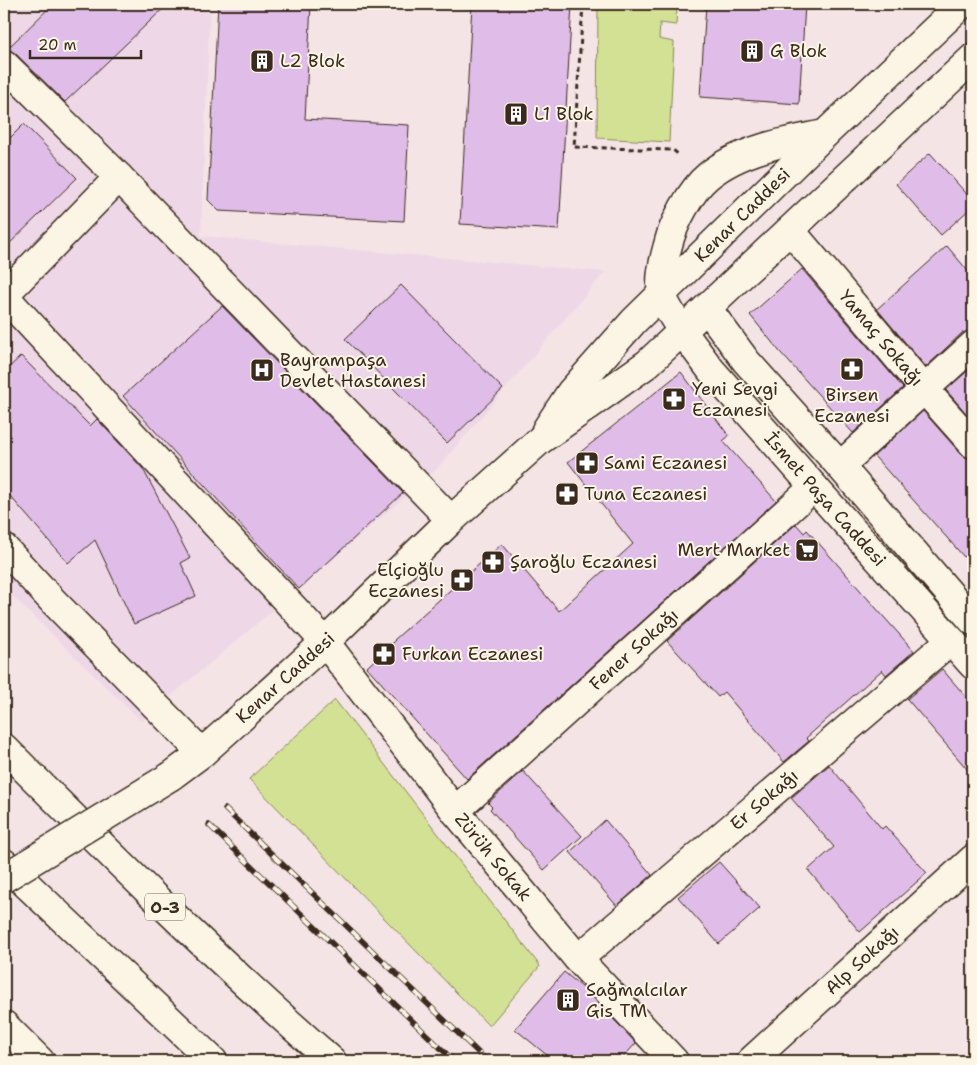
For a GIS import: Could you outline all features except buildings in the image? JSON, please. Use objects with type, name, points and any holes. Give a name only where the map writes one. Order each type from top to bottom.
[{"type":"main road","name":"Kenar Caddesi","points":[[540,440],[571,392],[634,321],[825,134],[962,4]]},
{"type":"main road","name":"Kenar Caddesi","points":[[4,878],[171,776],[202,753],[325,642],[451,520],[540,440],[647,364],[973,58]]},
{"type":"main road","points":[[4,64],[119,177],[451,520]]},
{"type":"main road","points":[[707,308],[662,294],[662,269],[671,232],[687,202],[707,176],[735,160],[776,144],[825,134]]},
{"type":"main road","points":[[4,296],[119,177]]},
{"type":"main road","name":"Yamaç Sokağı","points":[[791,230],[925,390],[973,444]]},
{"type":"main road","name":"İsmet Paşa Caddesi","points":[[662,294],[682,331],[711,370],[973,664]]},
{"type":"main road","name":"Zürüh Sokak","points":[[4,296],[325,642],[455,811],[578,959],[674,1061]]},
{"type":"main road","name":"İsmet Paşa Caddesi","points":[[707,308],[746,361],[971,614]]},
{"type":"main road","points":[[840,466],[973,345]]},
{"type":"main road","name":"Fener Sokağı","points":[[455,811],[814,487]]},
{"type":"main road","points":[[4,548],[52,600],[202,753]]},
{"type":"main road","name":"Er Sokağı","points":[[578,959],[951,640]]},
{"type":"main road","name":"O-3","points":[[4,748],[130,874],[298,1032],[332,1061]]},
{"type":"main road","name":"Alp Sokağı","points":[[751,1061],[973,858]]},
{"type":"main road","points":[[4,863],[213,1061]]},
{"type":"main road","points":[[4,1025],[40,1061]]},
{"type":"path","points":[[583,4],[574,147],[673,150],[707,176]]},
{"type":"shaded area","name":"Bayrampaşa Devlet Hastanesi","points":[[4,4],[210,4],[201,236],[605,272],[437,469],[141,721],[4,588]]},
{"type":"green space","points":[[598,4],[677,4],[676,25],[660,23],[659,39],[674,42],[669,142],[597,138]]},
{"type":"green space","points":[[335,700],[540,966],[489,1026],[249,779]]},
{"type":"railway","points":[[225,809],[487,1061]]},
{"type":"railway","points":[[209,825],[454,1061]]},
{"type":"place","name":"G Blok","points":[[752,51]]},
{"type":"place","name":"L2 Blok","points":[[262,61]]},
{"type":"place","name":"L1 Blok","points":[[516,114]]},
{"type":"place","name":"Birsen Eczanesi","points":[[852,369]]},
{"type":"place","name":"Bayrampaşa Devlet Hastanesi","points":[[262,370]]},
{"type":"place","name":"Yeni Sevgi Eczanesi","points":[[674,399]]},
{"type":"place","name":"Sami Eczanesi","points":[[587,463]]},
{"type":"place","name":"Tuna Eczanesi","points":[[567,494]]},
{"type":"place","name":"Mert Market","points":[[807,550]]},
{"type":"place","name":"Şaroğlu Eczanesi","points":[[493,562]]},
{"type":"place","name":"Elçioğlu Eczanesi","points":[[462,580]]},
{"type":"place","name":"Furkan Eczanesi","points":[[384,654]]},
{"type":"place","name":"Sağmalcılar Gis TM","points":[[568,1000]]}]
